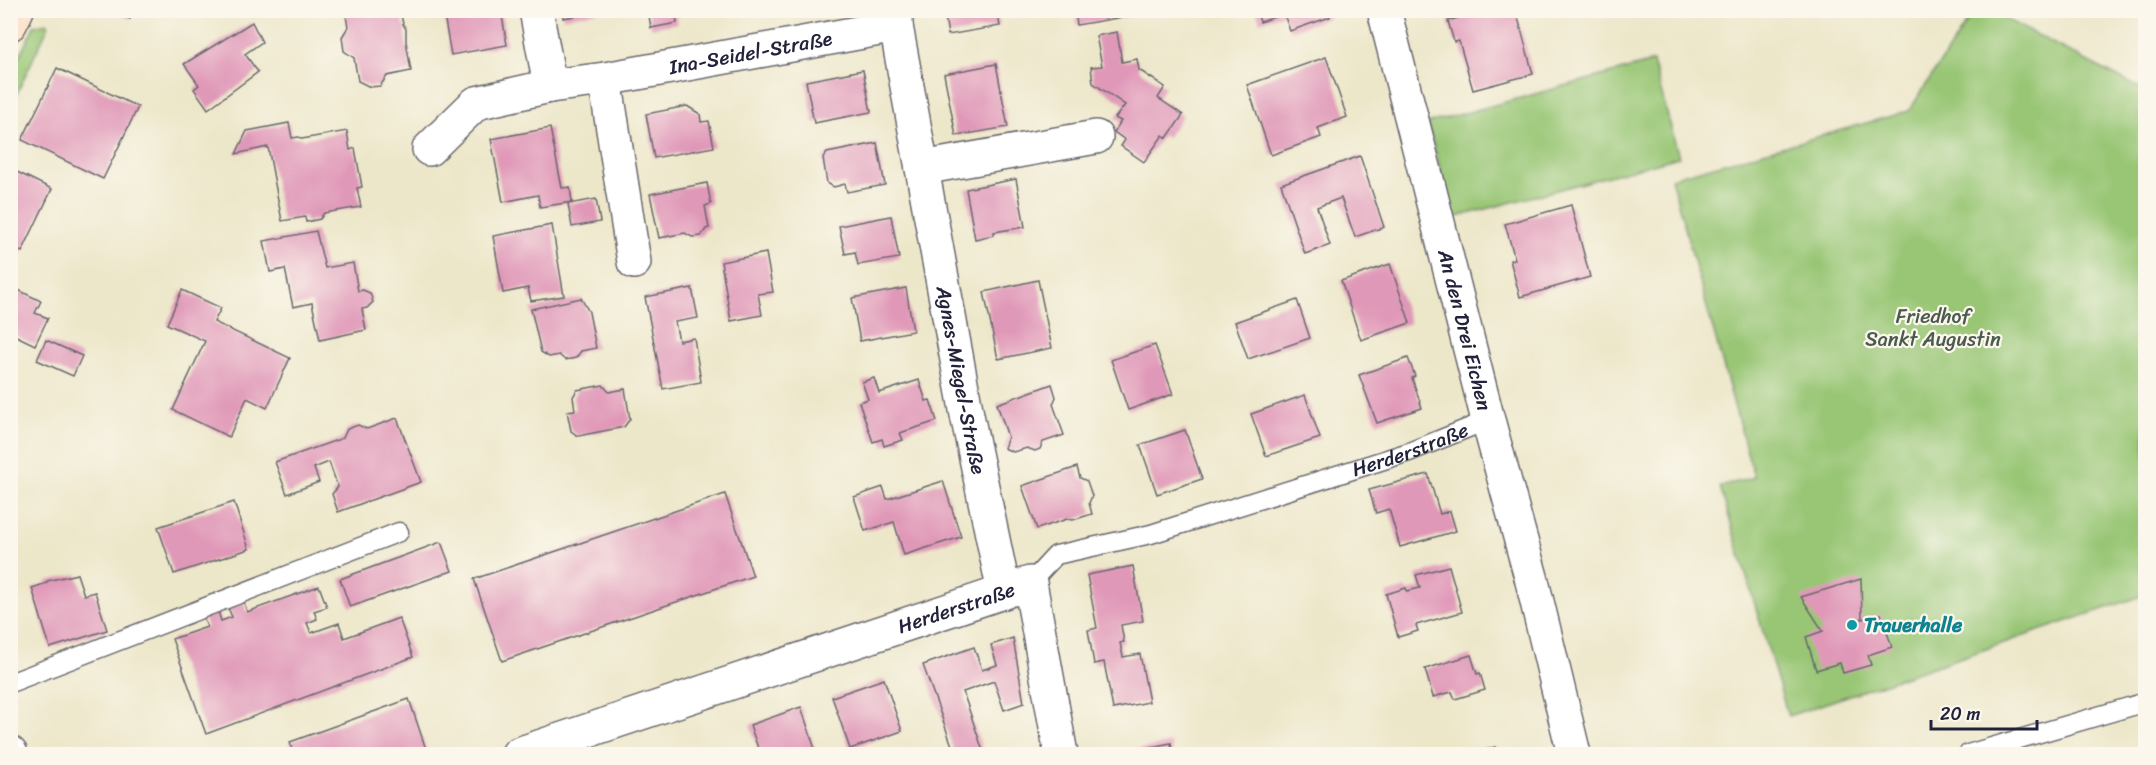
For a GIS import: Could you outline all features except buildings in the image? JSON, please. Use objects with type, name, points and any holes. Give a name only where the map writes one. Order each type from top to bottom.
[{"type":"main road","points":[[10,24],[17,10]]},
{"type":"street","points":[[536,10],[550,86]]},
{"type":"street","name":"An den Drei Eichen","points":[[1384,10],[1488,420],[1531,577],[1574,754]]},
{"type":"street","name":"Ina-Seidel-Straße","points":[[429,149],[476,103],[550,86],[605,79],[896,18]]},
{"type":"street","name":"Agnes-Miegel-Straße","points":[[896,18],[967,415],[1017,588],[1061,754]]},
{"type":"street","points":[[605,79],[634,261]]},
{"type":"street","points":[[922,168],[1096,137]]},
{"type":"street","name":"Herderstraße","points":[[518,754],[1017,588]]},
{"type":"lane","name":"Herderstraße","points":[[1017,588],[1056,555],[1162,531],[1409,452],[1488,420]]},
{"type":"lane","points":[[10,683],[399,532]]},
{"type":"lane","points":[[1968,754],[2145,702]]},
{"type":"green space","name":"Friedhof Sankt Augustin","points":[[1974,11],[1990,11],[2145,91],[2145,595],[1788,716],[1720,487],[1754,477],[1671,178],[1909,111]]},
{"type":"green space","points":[[47,23],[49,25],[11,106],[11,74],[34,26]]},
{"type":"green space","points":[[1653,62],[1679,157],[1453,218],[1428,123]]},
{"type":"place","name":"Trauerhalle","points":[[1852,625]]}]
